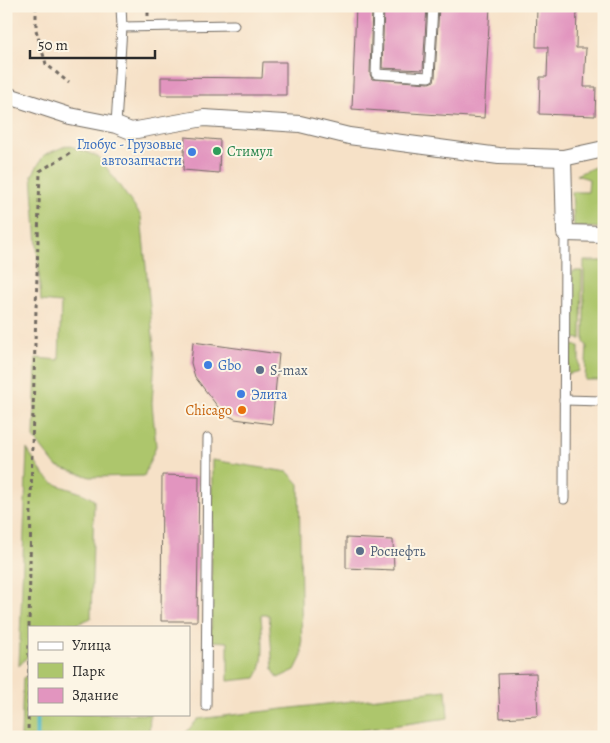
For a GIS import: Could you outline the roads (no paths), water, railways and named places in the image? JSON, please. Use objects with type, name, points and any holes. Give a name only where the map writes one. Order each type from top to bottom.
[{"type":"street","points":[[6,95],[70,116],[116,125],[131,131],[204,118],[300,124],[349,136],[499,156],[563,158],[604,149]]},
{"type":"street","points":[[563,158],[565,234],[604,234]]},
{"type":"lane","points":[[116,125],[122,27],[121,6]]},
{"type":"lane","points":[[378,6],[376,74],[429,77],[433,6]]},
{"type":"lane","points":[[122,27],[234,25]]},
{"type":"lane","points":[[564,500],[565,234]]},
{"type":"lane","points":[[564,400],[604,400]]},
{"type":"lane","points":[[206,706],[208,438]]},
{"type":"waterway","points":[[37,716],[37,737]]},
{"type":"place","name":"Стимул","points":[[217,151]]},
{"type":"place","name":"Глобус - Грузовые автозапчасти","points":[[192,152]]},
{"type":"place","name":"Gbo","points":[[208,365]]},
{"type":"place","name":"S-max","points":[[260,370]]},
{"type":"place","name":"Элита","points":[[241,394]]},
{"type":"place","name":"Chicago","points":[[242,410]]},
{"type":"place","name":"Роснефть","points":[[360,551]]}]
